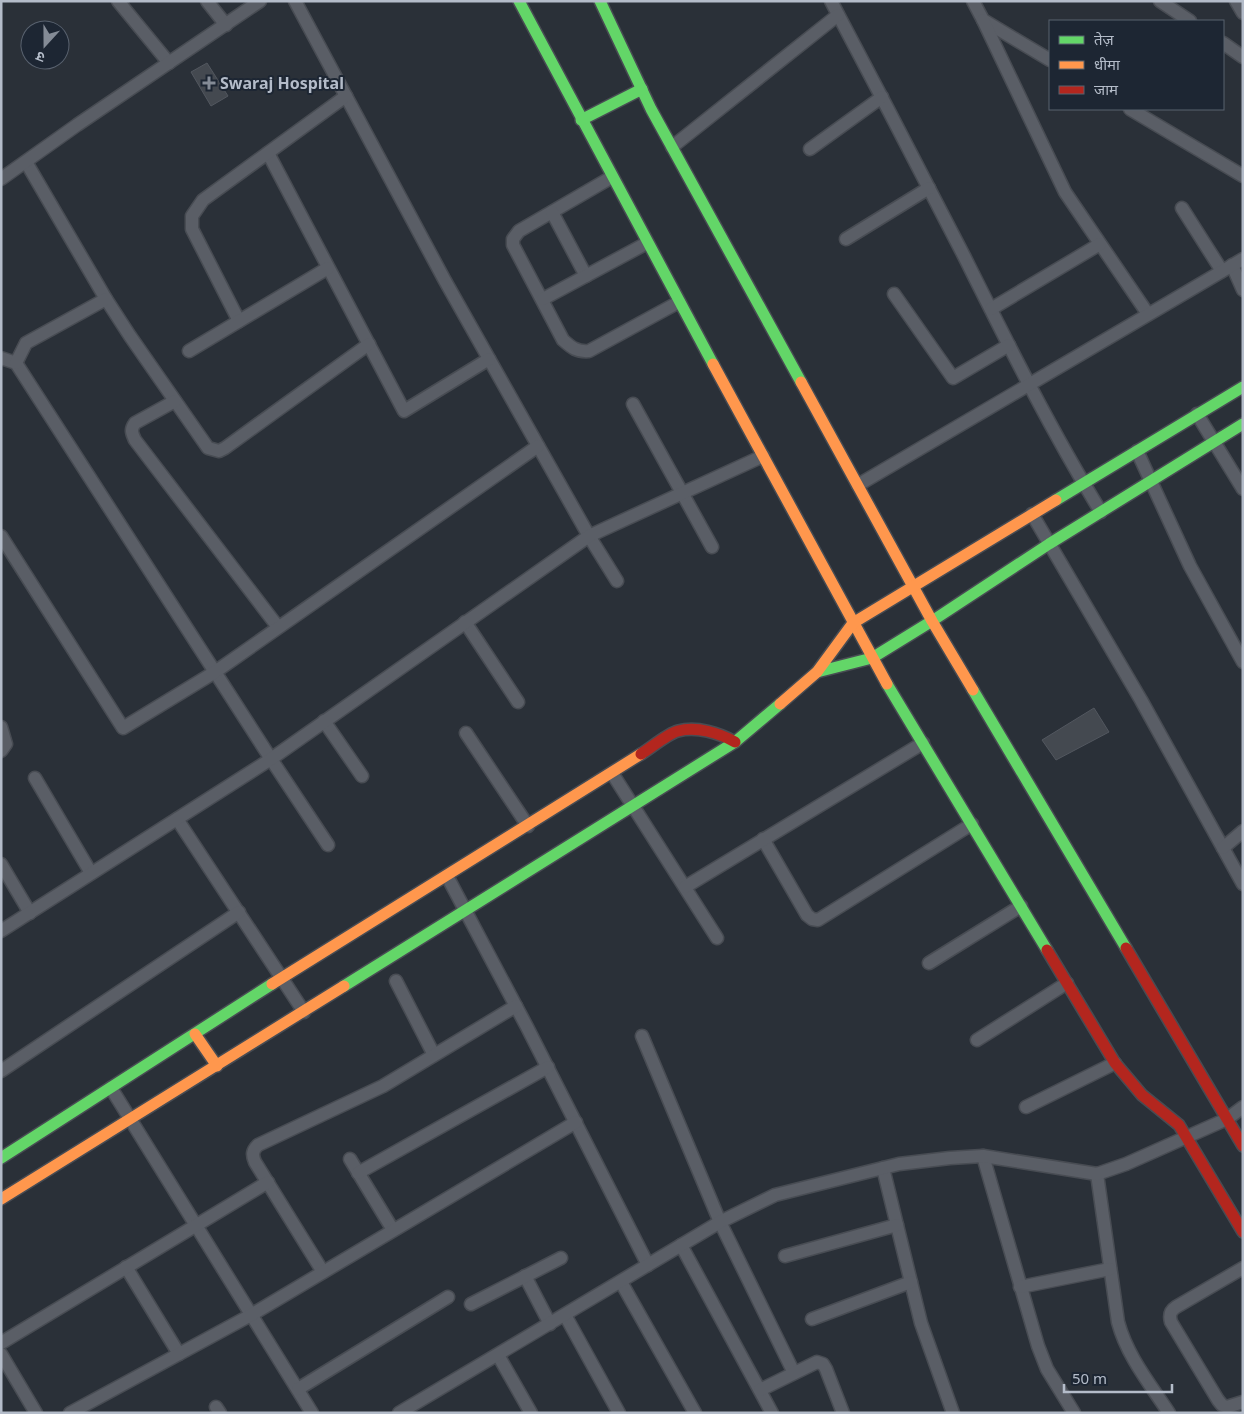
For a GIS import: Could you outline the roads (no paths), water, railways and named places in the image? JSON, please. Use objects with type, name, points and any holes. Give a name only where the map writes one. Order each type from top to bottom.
[{"type":"street","points":[[118,1],[169,63]]},
{"type":"street","points":[[207,1],[226,25]]},
{"type":"street","points":[[1,180],[260,1]]},
{"type":"street","points":[[295,1],[444,279],[589,536],[617,582]]},
{"type":"street","points":[[519,1],[647,243],[872,658],[1115,1063],[1142,1095],[1180,1125],[1243,1232]]},
{"type":"street","points":[[600,1],[642,89],[672,146],[932,621],[1243,1146]]},
{"type":"street","points":[[831,1],[1009,345],[1083,484],[1100,512]]},
{"type":"street","points":[[973,1],[1065,192],[1148,314]]},
{"type":"street","points":[[1160,1],[1188,20]]},
{"type":"street","points":[[1236,1],[1243,13]]},
{"type":"street","points":[[672,146],[838,15]]},
{"type":"street","points":[[983,20],[1049,59]]},
{"type":"street","points":[[1224,44],[1243,56]]},
{"type":"street","points":[[581,120],[642,89]]},
{"type":"street","points":[[239,321],[192,229],[192,216],[202,200],[346,96]]},
{"type":"street","points":[[810,149],[882,97]]},
{"type":"street","points":[[1132,110],[1243,176]]},
{"type":"street","points":[[268,153],[404,411],[489,359]]},
{"type":"street","points":[[26,162],[106,299],[208,448],[219,451],[225,448],[369,344]]},
{"type":"street","points":[[612,177],[519,231],[513,239],[513,245],[563,340],[571,348],[580,352],[589,351],[679,302]]},
{"type":"street","points":[[846,239],[929,188]]},
{"type":"street","points":[[1182,208],[1232,265],[1243,290]]},
{"type":"street","points":[[552,212],[586,276]]},
{"type":"street","points":[[542,299],[647,243]]},
{"type":"street","points":[[991,309],[1100,244]]},
{"type":"street","points":[[858,486],[1232,265]]},
{"type":"street","points":[[189,351],[328,268]]},
{"type":"street","points":[[894,294],[952,378],[1009,345]]},
{"type":"street","points":[[16,363],[26,343],[106,299]]},
{"type":"street","points":[[1,358],[16,363],[270,759],[328,845]]},
{"type":"street","points":[[1,1199],[465,912],[735,742],[817,672],[853,623],[1243,387]]},
{"type":"street","points":[[175,401],[135,424],[132,428],[135,440],[278,628]]},
{"type":"street","points":[[633,404],[712,547]]},
{"type":"street","points":[[1197,414],[1243,489]]},
{"type":"street","points":[[817,672],[872,658],[1049,544],[1243,424]]},
{"type":"street","points":[[1,536],[123,728],[215,672],[538,446]]},
{"type":"street","points":[[1137,451],[1195,574],[1243,662]]},
{"type":"street","points":[[1,931],[270,759],[589,536],[763,456]]},
{"type":"street","points":[[1032,514],[1142,700],[1243,884]]},
{"type":"street","points":[[465,622],[518,702]]},
{"type":"street","points":[[324,721],[362,776]]},
{"type":"street","points":[[1,727],[6,744],[1,751]]},
{"type":"street","points":[[1,1158],[282,978],[528,826],[677,730],[701,730],[723,735],[735,742]]},
{"type":"street","points":[[466,733],[528,826]]},
{"type":"street","points":[[685,887],[923,743]]},
{"type":"street","points":[[612,773],[717,938]]},
{"type":"street","points":[[35,778],[92,874]]},
{"type":"street","points":[[177,818],[304,1012]]},
{"type":"street","points":[[763,839],[807,915],[812,919],[818,920],[972,824]]},
{"type":"street","points":[[1223,848],[1243,831]]},
{"type":"street","points":[[1,864],[30,913]]},
{"type":"street","points":[[447,876],[548,1067],[648,1265]]},
{"type":"street","points":[[929,963],[1021,906]]},
{"type":"street","points":[[1,1071],[239,912]]},
{"type":"street","points":[[396,981],[434,1055]]},
{"type":"street","points":[[977,1040],[1067,983]]},
{"type":"street","points":[[323,1272],[252,1155],[254,1149],[258,1145],[376,1090],[516,1006]]},
{"type":"street","points":[[195,1034],[217,1066]]},
{"type":"street","points":[[642,1036],[720,1222],[794,1373]]},
{"type":"street","points":[[1026,1107],[1115,1063]]},
{"type":"street","points":[[358,1173],[548,1067]]},
{"type":"street","points":[[111,1088],[312,1413]]},
{"type":"street","points":[[399,1413],[416,1409],[498,1355],[720,1222],[775,1195],[898,1164],[983,1156],[1097,1174],[1126,1164],[1228,1119],[1243,1108]]},
{"type":"street","points":[[70,1413],[251,1314],[576,1122]]},
{"type":"street","points":[[983,1156],[1029,1318],[1047,1370],[1074,1413]]},
{"type":"street","points":[[350,1159],[393,1230]]},
{"type":"street","points":[[883,1168],[921,1323],[953,1413]]},
{"type":"street","points":[[1097,1174],[1122,1339],[1129,1353],[1169,1413]]},
{"type":"street","points":[[1,1343],[268,1182]]},
{"type":"street","points":[[785,1256],[897,1225]]},
{"type":"street","points":[[681,1246],[772,1413]]},
{"type":"street","points":[[471,1304],[561,1258]]},
{"type":"street","points":[[126,1267],[179,1354]]},
{"type":"street","points":[[1243,1268],[1176,1306],[1170,1311],[1169,1316],[1222,1406],[1227,1407],[1243,1402]]},
{"type":"street","points":[[1020,1287],[1110,1269]]},
{"type":"street","points":[[525,1276],[550,1324]]},
{"type":"street","points":[[621,1282],[695,1413]]},
{"type":"street","points":[[812,1319],[911,1282]]},
{"type":"street","points":[[298,1389],[448,1296]]},
{"type":"street","points":[[565,1315],[620,1413]]},
{"type":"street","points":[[1,1354],[36,1413]]},
{"type":"street","points":[[498,1355],[531,1413]]},
{"type":"street","points":[[760,1390],[817,1362],[823,1364],[826,1369],[843,1413]]},
{"type":"place","name":"Swaraj Hospital","points":[[209,83]]}]
